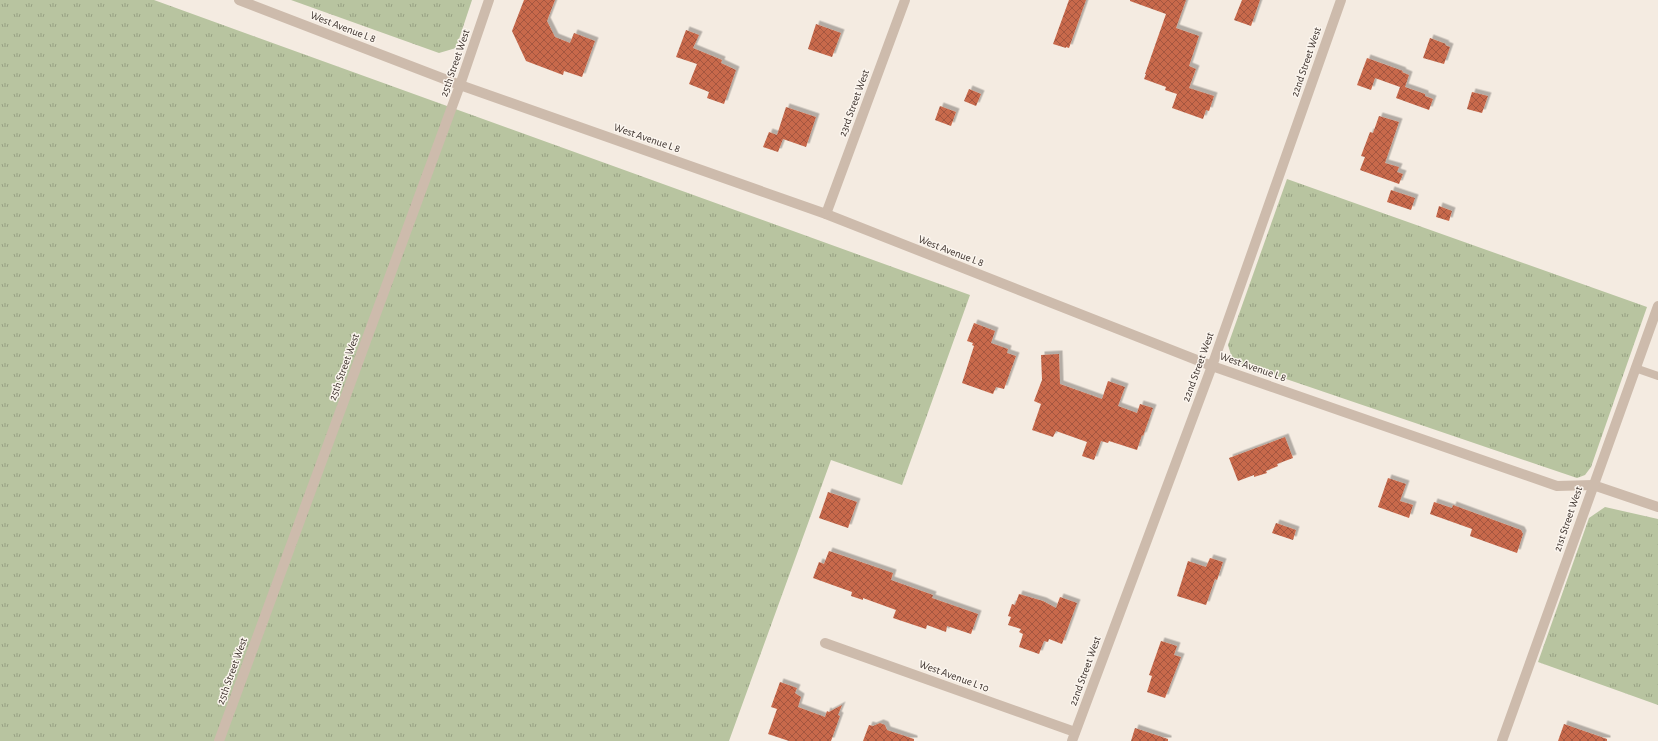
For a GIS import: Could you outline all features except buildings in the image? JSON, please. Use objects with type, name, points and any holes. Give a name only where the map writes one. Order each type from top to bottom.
[{"type":"street","name":"West Avenue L 8","points":[[239,0],[460,85],[826,214],[1212,366],[1557,486],[1593,486],[1658,507]]},
{"type":"street","name":"25th Street West","points":[[219,741],[460,85],[489,0]]},
{"type":"street","name":"23rd Street West","points":[[826,214],[905,0]]},
{"type":"street","name":"22nd Street West","points":[[1074,736],[1212,366],[1341,0]]},
{"type":"street","name":"21st Street West","points":[[1502,741],[1658,306]]},
{"type":"street","name":"West Avenue L 10","points":[[825,642],[1074,736]]},
{"type":"lane","points":[[1635,368],[1658,376]]},
{"type":"green space","points":[[0,0],[154,0],[970,295],[902,485],[831,460],[729,741],[0,741]]},
{"type":"green space","points":[[291,0],[472,0],[456,48],[439,53]]},
{"type":"green space","points":[[1287,179],[1647,307],[1591,467],[1585,475],[1577,478],[1236,362],[1231,355],[1228,345]]},
{"type":"green space","points":[[1605,507],[1658,519],[1658,705],[1538,662],[1589,518]]}]
